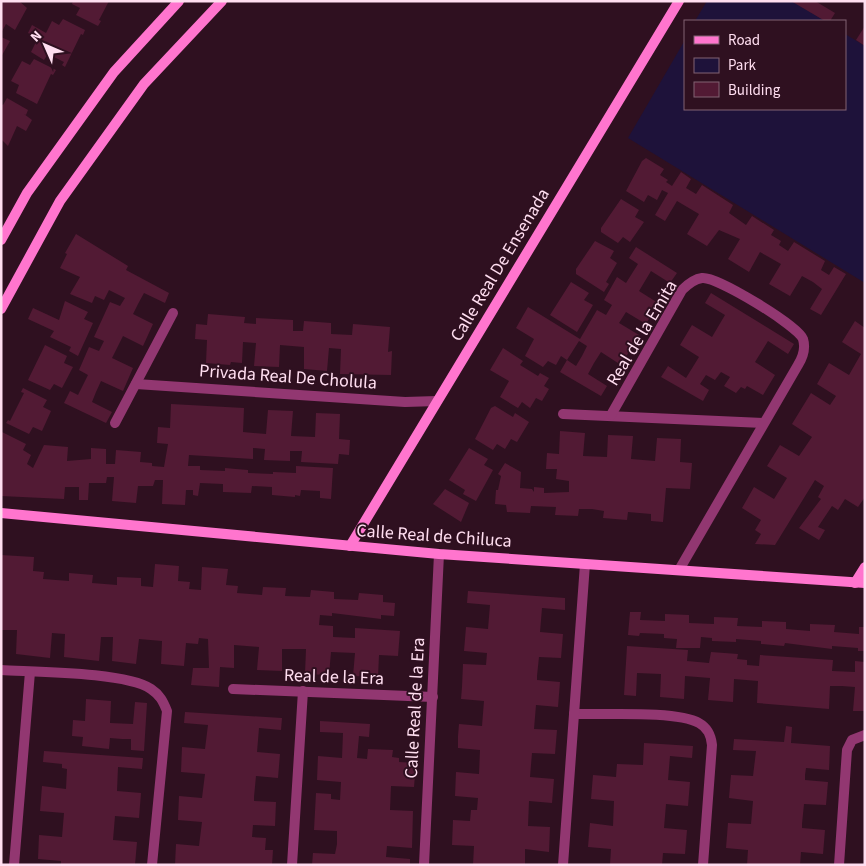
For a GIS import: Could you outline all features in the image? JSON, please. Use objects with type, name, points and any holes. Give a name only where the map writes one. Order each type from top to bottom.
[{"type":"street","points":[[1,240],[26,193],[114,72],[180,1]]},
{"type":"street","points":[[1,309],[66,194],[144,84],[222,1]]},
{"type":"street","name":"Calle Real De Ensenada","points":[[350,546],[679,1]]},
{"type":"street","name":"Real de la Emita","points":[[611,415],[682,290],[701,278],[714,279],[734,289],[794,328],[803,337],[805,347],[803,356],[679,570]]},
{"type":"street","points":[[115,423],[173,313]]},
{"type":"street","name":"Privada Real De Cholula","points":[[136,384],[405,402],[437,401]]},
{"type":"street","name":"Real de la Emita","points":[[563,414],[763,423]]},
{"type":"street","name":"Calle Real de Chiluca","points":[[1,513],[439,554],[860,583]]},
{"type":"street","name":"Calle Real de la Era","points":[[424,865],[439,554]]},
{"type":"street","points":[[563,865],[585,564]]},
{"type":"street","points":[[860,583],[865,567]]},
{"type":"street","points":[[1,670],[136,682],[151,689],[162,698],[166,711],[152,865]]},
{"type":"street","points":[[14,865],[30,672]]},
{"type":"street","name":"Real de la Era","points":[[233,690],[433,697]]},
{"type":"street","points":[[292,865],[303,692]]},
{"type":"street","points":[[574,714],[678,716],[697,722],[705,727],[711,735],[712,745],[702,865]]},
{"type":"street","points":[[839,865],[846,750],[852,740],[865,735]]},
{"type":"green space","points":[[707,1],[792,1],[823,20],[696,20]]},
{"type":"green space","points":[[846,35],[865,46],[865,283],[628,138],[684,42],[684,110],[846,110]]},
{"type":"building","points":[[1,1],[19,1],[27,8],[15,30],[6,24],[1,33]]},
{"type":"building","points":[[73,1],[109,1],[99,20],[101,21],[98,26],[76,15],[80,8],[72,4]]},
{"type":"building","points":[[791,1],[815,1],[835,13],[831,20],[823,20]]},
{"type":"building","points":[[63,19],[85,30],[83,35],[81,34],[65,67],[62,65],[64,62],[48,54],[44,60],[31,52],[38,38],[28,33],[32,25],[46,33],[52,21],[59,25]]},
{"type":"building","points":[[865,26],[865,46],[856,40]]},
{"type":"building","points":[[1,37],[10,41],[1,57]]},
{"type":"building","points":[[34,59],[56,70],[53,75],[51,74],[37,104],[16,93],[19,85],[11,81],[22,61],[30,65]]},
{"type":"building","points":[[7,98],[28,110],[26,115],[24,114],[32,120],[26,131],[17,126],[8,146],[1,139],[1,104],[3,105]]},
{"type":"building","points":[[646,158],[664,169],[660,175],[668,180],[666,182],[672,186],[681,172],[691,179],[686,188],[696,194],[702,185],[733,205],[729,213],[746,225],[752,216],[774,230],[771,235],[781,241],[779,245],[788,251],[794,242],[825,261],[821,270],[829,275],[834,267],[846,274],[821,315],[810,309],[822,289],[813,282],[802,276],[790,296],[769,284],[781,264],[760,252],[749,272],[728,259],[740,239],[719,230],[707,246],[687,234],[699,214],[677,201],[665,221],[655,215],[668,193],[662,190],[657,200],[648,195],[644,202],[626,191],[642,161]]},
{"type":"building","points":[[621,199],[639,210],[635,217],[644,222],[630,242],[623,237],[618,243],[601,232],[601,228]]},
{"type":"building","points":[[76,234],[128,266],[126,270],[169,293],[165,303],[144,293],[133,314],[153,324],[143,346],[123,336],[112,358],[133,368],[123,391],[101,381],[92,402],[112,412],[106,423],[64,403],[70,391],[78,395],[88,375],[79,370],[89,347],[99,351],[104,341],[94,337],[110,302],[120,306],[125,298],[109,290],[104,300],[95,296],[92,303],[70,294],[80,277],[60,268],[67,254],[65,253]]},
{"type":"building","points":[[595,241],[614,251],[610,258],[617,263],[606,282],[609,284],[604,292],[576,274],[576,269]]},
{"type":"building","points":[[636,247],[677,273],[670,283],[651,271],[639,291],[658,303],[646,324],[626,312],[619,323],[639,335],[621,365],[601,352],[594,363],[588,374],[607,386],[601,396],[560,372],[567,360],[561,356],[556,365],[548,361],[543,367],[525,356],[534,339],[516,328],[528,307],[580,339],[597,310],[606,315],[612,305],[604,300],[617,277],[626,283],[638,264],[629,258]],"holes":[[[579,341],[587,346],[576,366],[567,360]]]},
{"type":"building","points":[[571,282],[589,293],[584,300],[593,305],[577,332],[550,315]]},
{"type":"building","points":[[711,293],[794,344],[788,354],[768,341],[755,362],[775,375],[763,395],[747,386],[745,389],[741,387],[736,393],[724,386],[730,377],[721,372],[715,380],[706,375],[700,384],[709,390],[703,401],[661,377],[668,366],[686,378],[699,357],[680,345],[692,325],[712,337],[725,315],[705,303]]},
{"type":"building","points":[[65,301],[88,312],[84,319],[93,323],[78,356],[69,351],[71,347],[50,337],[54,331],[28,319],[33,308],[59,320]]},
{"type":"building","points":[[208,314],[245,317],[244,323],[256,324],[256,318],[293,320],[293,331],[303,331],[304,321],[331,323],[331,334],[352,335],[353,324],[390,327],[388,352],[392,351],[391,375],[340,374],[341,349],[329,348],[327,371],[304,369],[304,347],[280,345],[279,367],[254,366],[256,343],[243,342],[242,363],[231,362],[230,365],[206,363],[207,340],[195,339],[196,324],[207,325]]},
{"type":"building","points":[[855,321],[865,328],[865,497],[858,507],[845,499],[838,510],[832,506],[818,527],[825,530],[819,540],[799,528],[821,499],[818,497],[824,486],[815,480],[775,545],[755,544],[761,534],[755,530],[761,520],[742,508],[754,487],[774,499],[787,478],[767,466],[780,445],[799,456],[812,437],[792,424],[811,393],[830,405],[836,396],[817,384],[829,363],[849,375],[861,354],[842,342]]},
{"type":"building","points":[[45,345],[67,356],[64,363],[73,367],[62,388],[54,384],[50,390],[28,380]]},
{"type":"building","points":[[503,348],[523,361],[520,365],[538,376],[540,373],[549,378],[544,386],[549,389],[542,401],[536,398],[530,408],[522,402],[518,408],[500,397],[509,381],[490,370]]},
{"type":"building","points":[[23,388],[47,400],[43,407],[51,411],[42,431],[33,427],[29,434],[6,423],[8,420],[10,421],[24,393],[21,392]]},
{"type":"building","points":[[171,404],[244,408],[243,432],[266,434],[268,410],[293,411],[291,436],[315,437],[316,413],[340,414],[339,439],[350,440],[349,455],[339,454],[338,464],[301,462],[302,451],[290,451],[290,461],[264,460],[265,449],[253,448],[253,459],[189,455],[188,466],[200,466],[200,470],[225,471],[225,468],[248,470],[248,473],[273,474],[273,472],[296,473],[296,466],[333,468],[331,499],[320,498],[320,491],[301,490],[300,496],[295,495],[295,497],[272,495],[272,487],[252,486],[251,493],[223,492],[223,484],[200,483],[198,496],[193,495],[193,490],[186,490],[185,505],[162,504],[163,480],[155,480],[153,486],[138,486],[136,503],[112,501],[114,477],[107,477],[106,483],[89,483],[88,500],[79,500],[79,487],[65,487],[64,499],[1,496],[2,432],[26,444],[23,450],[31,455],[27,464],[33,468],[44,445],[68,447],[67,461],[91,459],[91,448],[106,449],[106,464],[115,464],[116,450],[141,452],[140,462],[164,467],[168,444],[157,443],[158,427],[170,428]]},
{"type":"building","points":[[495,406],[513,417],[515,413],[529,422],[517,442],[511,439],[505,449],[497,444],[493,450],[475,439],[491,408]]},
{"type":"building","points":[[560,431],[585,433],[583,456],[607,457],[608,435],[633,436],[631,459],[655,461],[657,438],[681,439],[680,462],[692,463],[690,489],[666,488],[663,522],[651,521],[651,514],[628,512],[627,520],[603,518],[604,511],[592,509],[579,509],[578,516],[555,515],[556,507],[531,506],[530,513],[507,512],[506,505],[495,504],[496,490],[498,490],[501,476],[498,474],[505,463],[521,472],[520,488],[532,489],[534,492],[534,487],[544,488],[544,493],[569,492],[569,481],[556,479],[557,469],[546,469],[547,453],[559,454]]},
{"type":"building","points":[[469,448],[488,459],[484,465],[493,470],[476,501],[463,494],[465,490],[449,480]]},
{"type":"building","points":[[445,489],[469,503],[461,522],[433,504]]},
{"type":"building","points":[[1,555],[34,557],[33,571],[44,572],[43,579],[69,581],[69,573],[93,575],[92,583],[117,585],[117,577],[141,578],[141,586],[153,587],[155,564],[179,566],[178,581],[190,582],[189,589],[201,590],[202,567],[228,569],[226,585],[238,586],[237,593],[262,595],[263,587],[286,588],[285,596],[310,597],[311,590],[334,592],[334,599],[358,600],[359,593],[383,595],[383,602],[395,603],[394,616],[381,615],[381,619],[332,613],[332,616],[320,615],[319,625],[333,626],[333,637],[355,638],[355,628],[400,631],[398,656],[379,655],[378,677],[353,676],[355,653],[331,652],[329,675],[305,674],[306,649],[282,649],[282,671],[257,670],[259,647],[234,645],[234,668],[220,667],[219,687],[191,685],[193,668],[209,668],[208,639],[199,638],[198,644],[186,643],[184,666],[161,664],[162,641],[139,639],[136,664],[112,661],[113,637],[101,637],[99,661],[64,657],[65,634],[52,633],[50,658],[16,654],[17,630],[1,630]]},
{"type":"building","points":[[468,591],[565,598],[565,610],[542,608],[540,632],[563,634],[561,658],[539,657],[537,680],[560,682],[558,707],[536,705],[534,729],[557,730],[555,754],[532,753],[530,777],[554,779],[552,803],[529,801],[528,826],[550,827],[549,852],[525,849],[525,865],[473,865],[474,846],[452,845],[453,820],[470,821],[471,810],[477,810],[478,798],[455,796],[456,772],[479,774],[480,750],[458,748],[459,724],[482,726],[484,701],[461,699],[463,664],[486,665],[487,653],[464,651],[466,627],[488,629],[490,605],[467,603]]},
{"type":"building","points":[[630,612],[641,612],[640,620],[665,621],[665,614],[689,615],[689,623],[714,624],[714,617],[738,618],[737,626],[762,627],[762,621],[786,622],[786,629],[810,631],[810,624],[835,625],[834,632],[859,634],[859,627],[865,627],[865,651],[858,651],[858,648],[832,646],[832,649],[785,643],[784,646],[761,644],[761,641],[736,639],[736,642],[712,641],[712,638],[701,637],[700,648],[676,648],[677,639],[664,638],[664,634],[640,633],[639,636],[628,635]]},
{"type":"building","points":[[627,646],[688,650],[687,661],[709,663],[711,652],[738,654],[737,659],[747,660],[747,665],[759,666],[760,655],[833,660],[832,671],[855,672],[855,661],[865,662],[865,711],[853,711],[855,687],[842,686],[830,686],[829,709],[757,703],[758,681],[734,679],[733,702],[708,700],[710,678],[685,676],[684,699],[660,697],[661,674],[637,673],[636,696],[624,695]]},
{"type":"building","points":[[86,699],[111,701],[110,723],[133,724],[135,702],[147,703],[144,751],[131,750],[131,739],[110,738],[109,749],[82,746],[83,737],[72,736],[73,720],[85,721]]},
{"type":"building","points":[[185,712],[282,718],[281,730],[259,728],[257,752],[280,754],[278,778],[256,776],[254,797],[254,801],[276,802],[275,826],[253,825],[252,837],[266,838],[265,850],[273,850],[272,865],[175,865],[176,844],[199,846],[202,822],[178,820],[179,796],[202,798],[205,774],[181,772],[182,747],[205,749],[208,725],[184,723]]},
{"type":"building","points":[[320,721],[370,724],[369,737],[359,736],[357,758],[367,759],[368,749],[393,750],[392,757],[399,758],[399,762],[416,763],[414,787],[391,786],[390,810],[413,811],[412,848],[387,846],[386,857],[410,859],[410,865],[312,865],[313,853],[335,854],[337,844],[337,831],[314,830],[316,793],[331,794],[331,799],[340,800],[341,782],[317,780],[318,756],[342,758],[343,733],[320,732]]},
{"type":"building","points":[[786,726],[792,727],[791,743],[830,746],[829,770],[806,768],[805,775],[805,780],[828,782],[826,805],[804,804],[802,824],[802,828],[825,830],[823,854],[801,852],[800,865],[747,865],[748,850],[726,848],[728,823],[751,824],[753,801],[729,798],[731,775],[753,776],[756,751],[733,750],[734,739],[784,742]]},
{"type":"building","points":[[644,743],[693,746],[692,758],[670,756],[668,780],[690,782],[688,806],[666,804],[664,828],[687,830],[685,854],[663,853],[662,865],[610,865],[611,849],[588,847],[590,823],[613,826],[614,801],[591,799],[593,775],[616,777],[617,764],[643,765]]},
{"type":"building","points":[[44,751],[143,758],[142,769],[118,767],[117,791],[141,793],[139,818],[115,816],[113,840],[137,842],[135,865],[61,865],[61,861],[38,859],[39,835],[62,837],[64,813],[40,811],[42,786],[66,789],[67,769],[62,768],[62,764],[43,762]]}]
